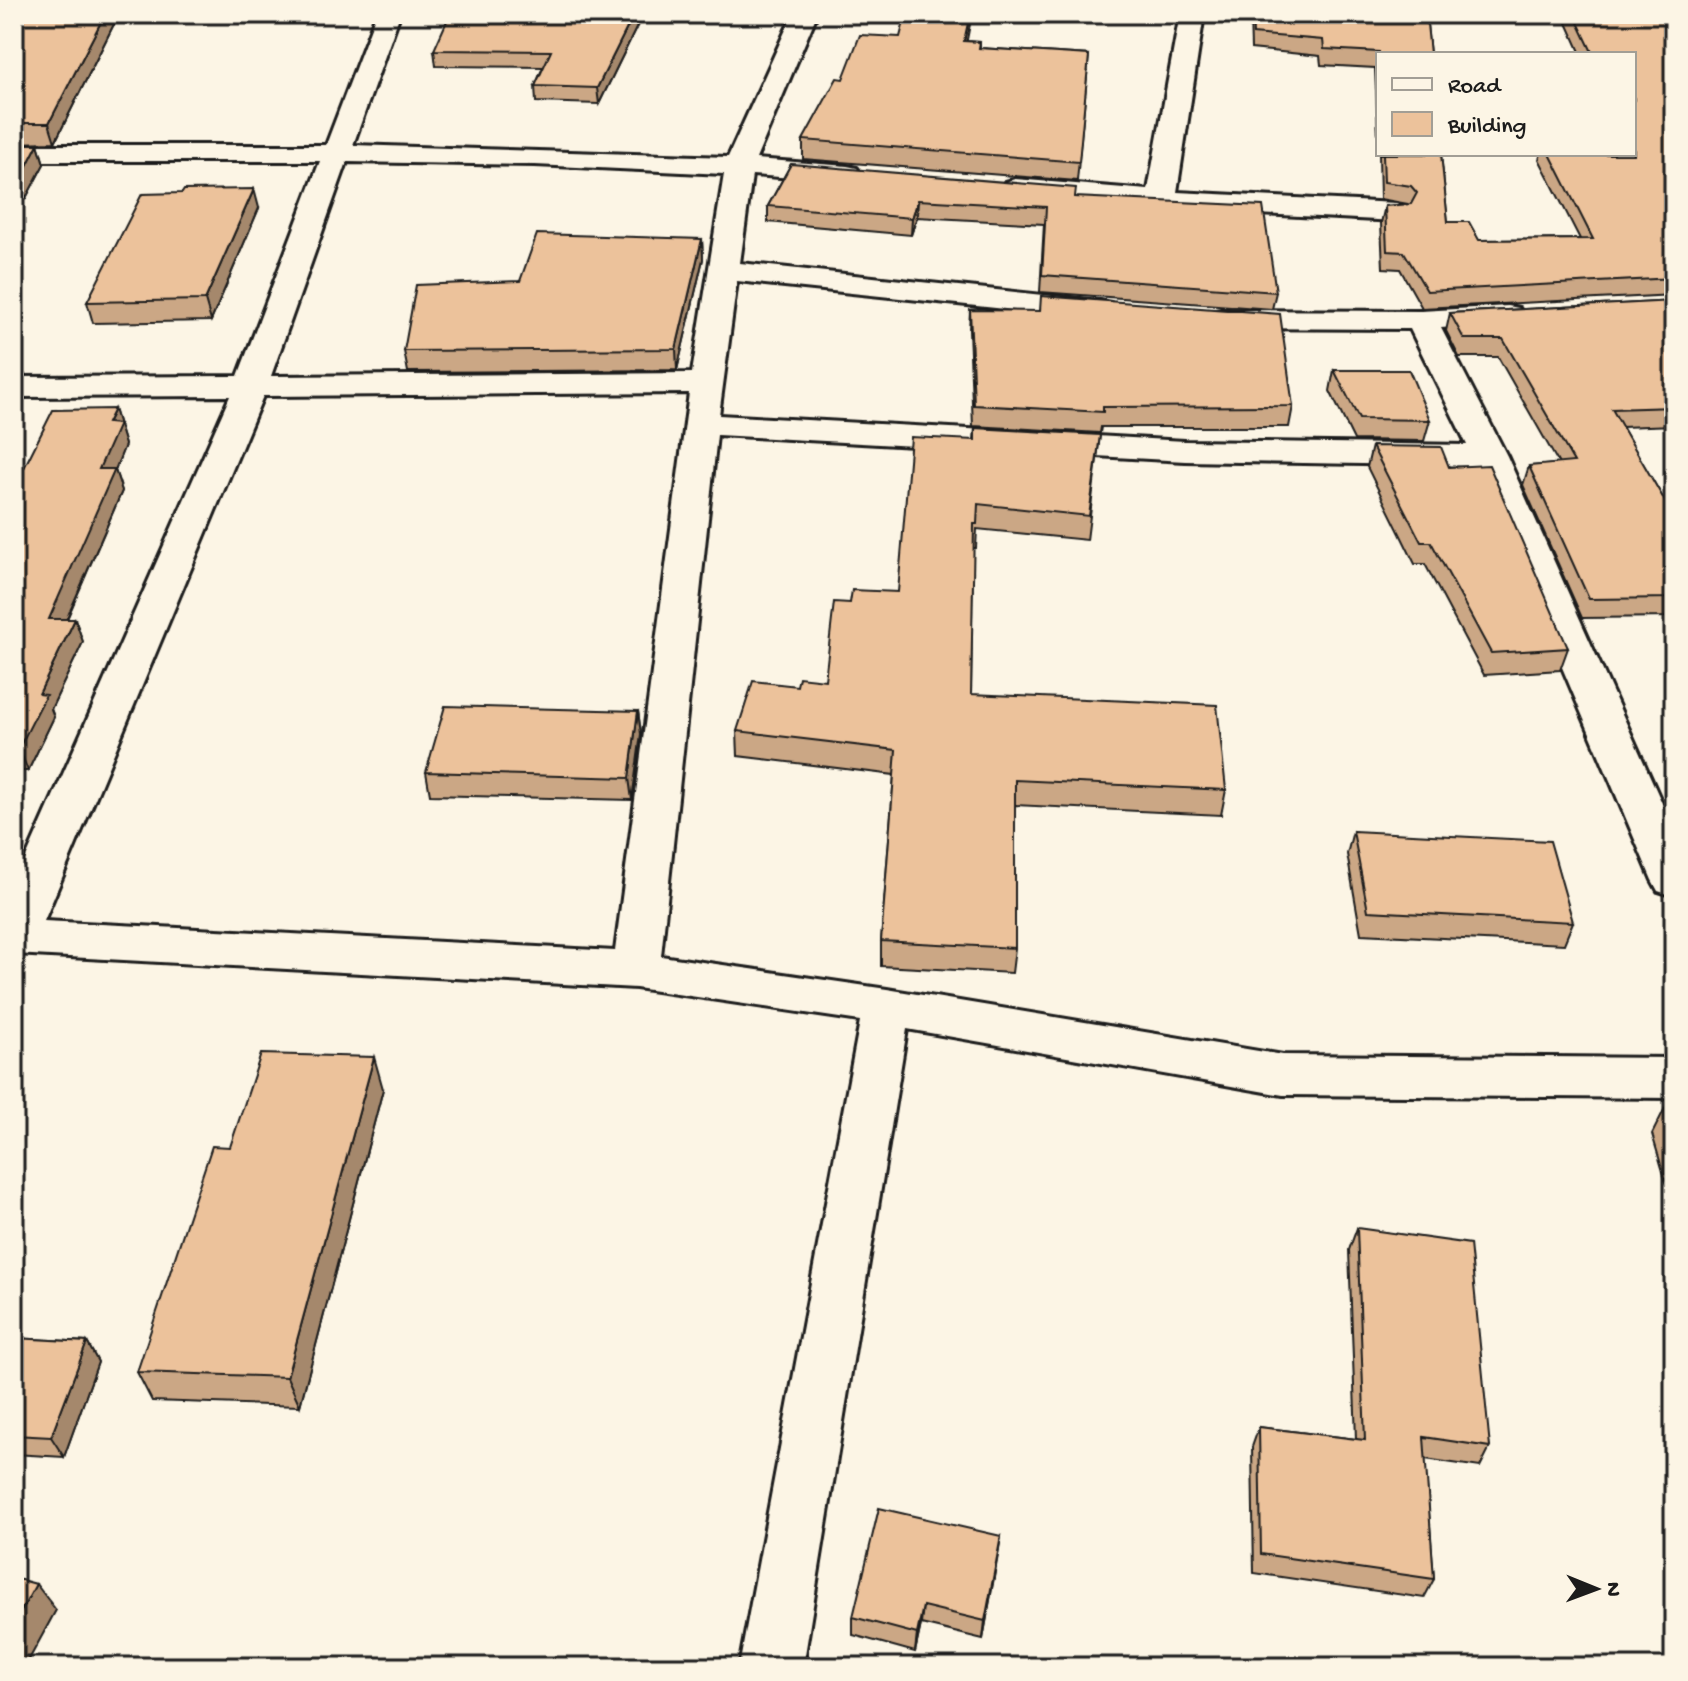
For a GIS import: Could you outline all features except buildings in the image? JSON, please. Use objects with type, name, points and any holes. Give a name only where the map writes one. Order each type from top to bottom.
[{"type":"street","points":[[388,14],[251,385],[14,937],[636,970],[887,1007],[1283,1075],[1674,1078]]},
{"type":"street","points":[[636,970],[701,424],[739,165],[805,14]]},
{"type":"street","points":[[1161,200],[1192,14]]},
{"type":"street","points":[[14,153],[338,151],[739,165],[880,177]]},
{"type":"street","points":[[989,186],[1161,200],[1396,212]]},
{"type":"street","points":[[725,271],[1137,313]]},
{"type":"street","points":[[1184,316],[1248,321],[1421,320],[1531,314]]},
{"type":"street","points":[[1421,320],[1490,456],[1674,880]]},
{"type":"street","points":[[14,387],[707,383]]},
{"type":"street","points":[[701,424],[1185,451],[1490,456]]},
{"type":"street","points":[[771,1667],[887,1007]]}]
